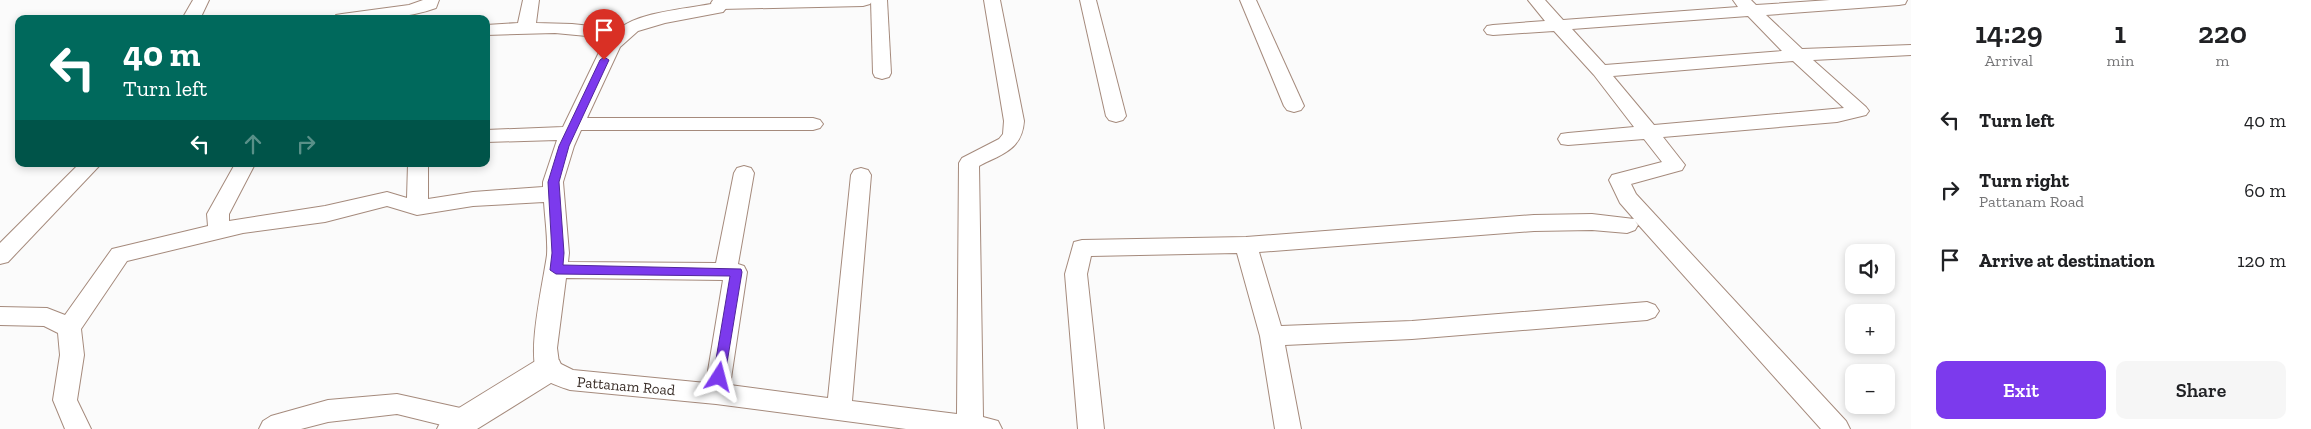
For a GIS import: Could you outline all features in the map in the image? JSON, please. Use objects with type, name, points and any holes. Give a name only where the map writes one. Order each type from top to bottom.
[{"type":"street","points":[[194,15],[201,0]]},
{"type":"street","points":[[349,14],[418,7],[430,4],[431,0]]},
{"type":"street","points":[[526,27],[531,0]]},
{"type":"street","points":[[272,429],[280,424],[328,411],[397,404],[459,424],[548,369],[545,348],[558,253],[553,182],[572,129],[612,44],[622,34],[632,27],[662,18],[716,8],[723,2],[863,0]]},
{"type":"street","points":[[879,0],[882,73]]},
{"type":"street","points":[[980,428],[969,163],[1006,144],[1013,135],[1014,120],[992,0]]},
{"type":"street","points":[[1088,0],[1116,116]]},
{"type":"street","points":[[1248,0],[1294,106]]},
{"type":"street","points":[[1536,0],[1600,71],[1675,165],[1619,180],[1627,198],[1837,429]]},
{"type":"street","points":[[1493,30],[1746,6],[1899,0]]},
{"type":"street","points":[[1568,139],[1837,116],[1859,111],[1746,6]]},
{"type":"street","points":[[490,30],[526,27],[586,28],[622,34]]},
{"type":"street","points":[[1600,71],[1797,55],[1911,50]]},
{"type":"street","points":[[490,136],[572,129],[813,124]]},
{"type":"street","points":[[0,256],[88,167]]},
{"type":"street","points":[[218,230],[218,214],[243,167]]},
{"type":"street","points":[[417,208],[418,167]]},
{"type":"street","points":[[725,272],[744,172]]},
{"type":"street","points":[[839,410],[861,175]]},
{"type":"street","points":[[78,429],[65,400],[72,355],[69,328],[120,255],[218,230],[325,214],[387,199],[417,208],[473,199],[554,194]]},
{"type":"street","points":[[1091,429],[1076,274],[1082,248],[1246,245],[1534,223],[1592,222],[1627,225]]},
{"type":"street","points":[[1246,245],[1272,336],[1288,429]]},
{"type":"street","points":[[556,270],[736,272],[716,394]]},
{"type":"street","points":[[1272,336],[1412,330],[1647,311]]},
{"type":"street","points":[[0,316],[47,318],[69,328]]},
{"type":"street","name":"Pattanam Road","points":[[548,369],[570,380],[716,394],[839,410],[910,424],[980,428]]},
{"type":"route","points":[[604,60],[564,146],[553,182],[558,253],[556,270],[736,272],[719,377]]}]
